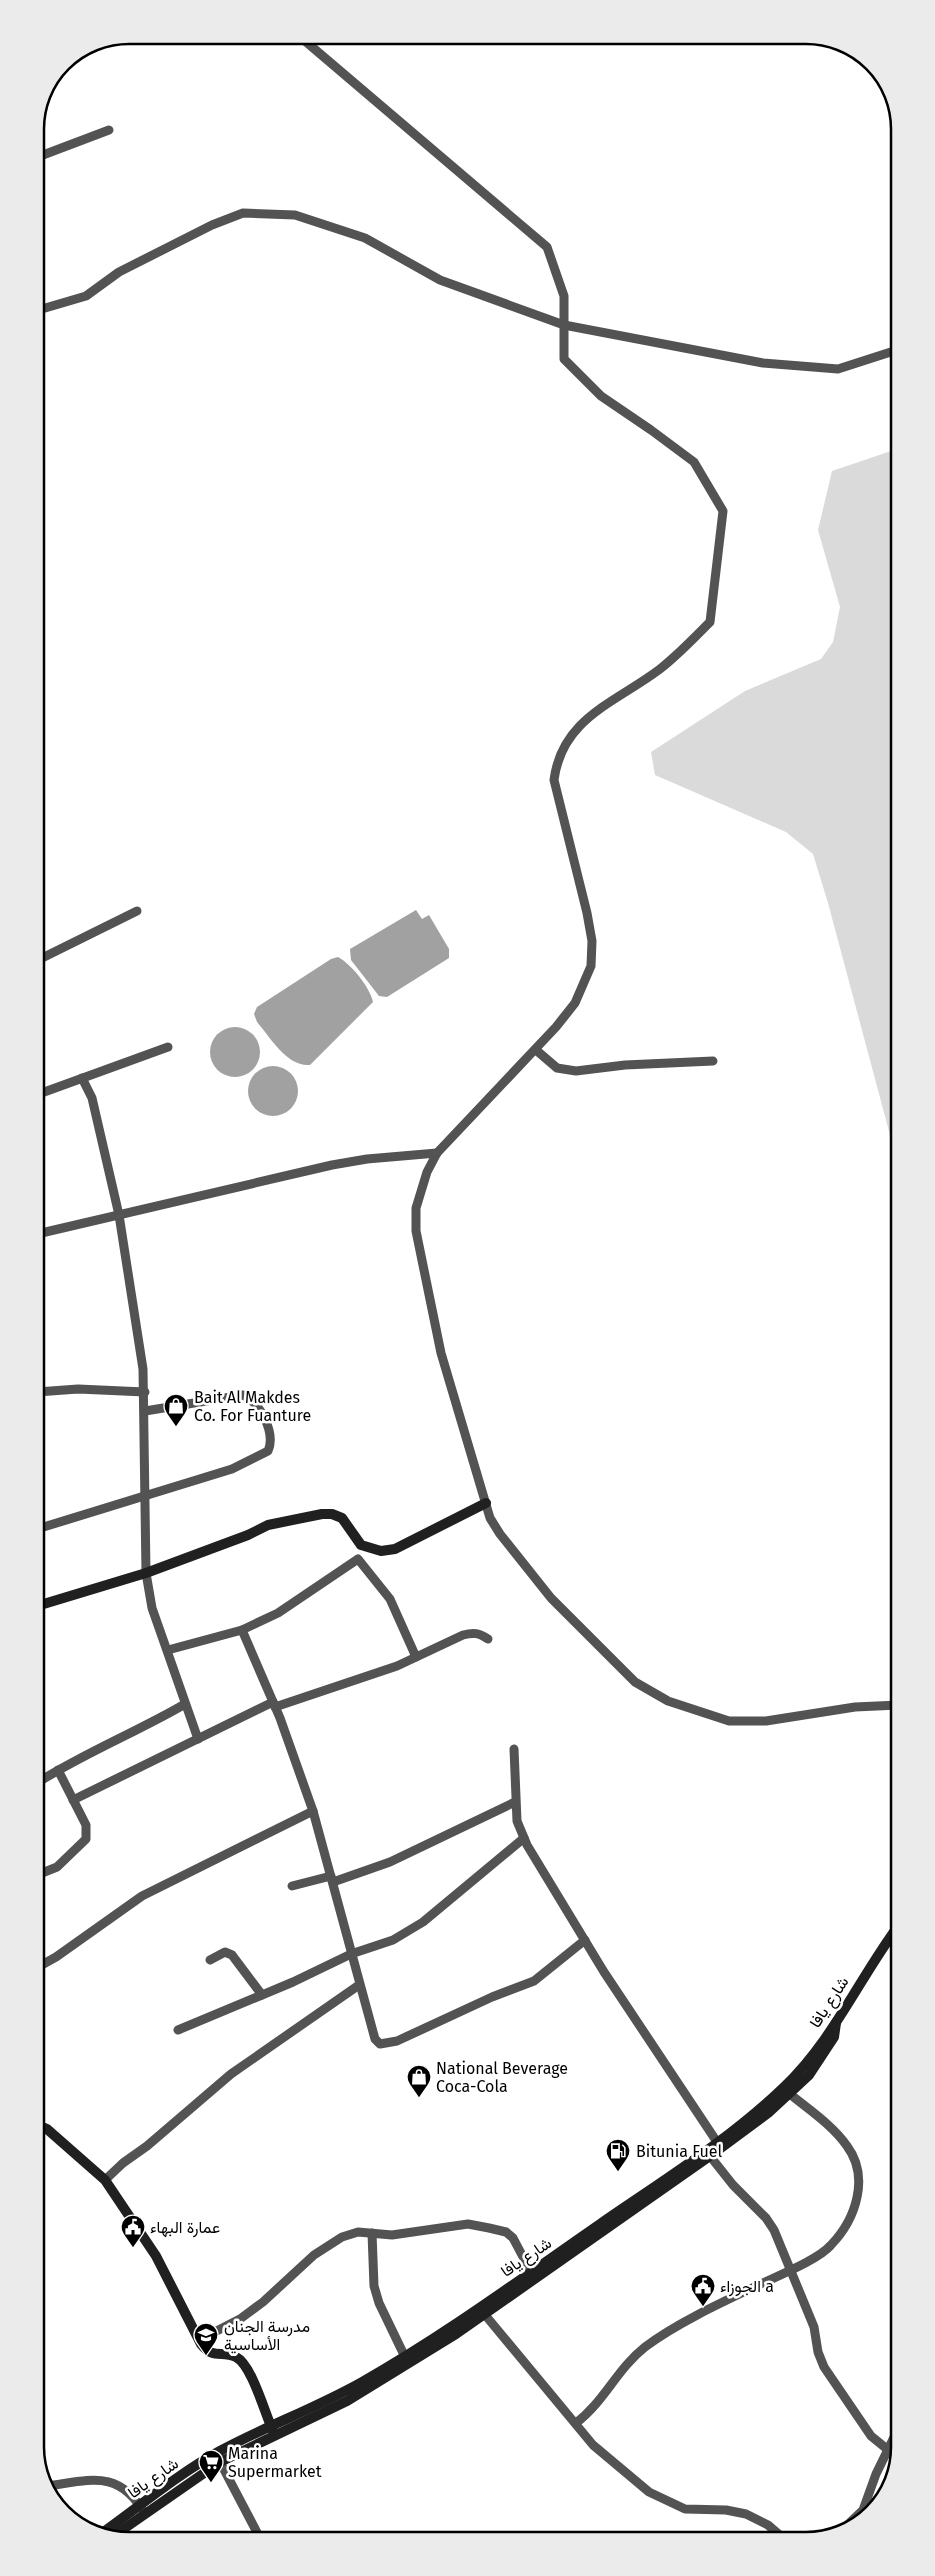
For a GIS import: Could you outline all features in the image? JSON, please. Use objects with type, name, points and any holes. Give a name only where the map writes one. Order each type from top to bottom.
[{"type":"street","points":[[308,44],[546,247],[564,296],[564,359],[601,396],[694,462],[723,511],[710,622],[660,669],[610,702],[572,732],[563,745],[556,765],[554,780],[587,913],[592,942],[592,966],[575,1002],[536,1050],[460,1126],[437,1153],[427,1172],[416,1208],[416,1231],[441,1353],[490,1518],[500,1534],[550,1598],[635,1682],[668,1701],[729,1721],[766,1721],[855,1706],[891,1705]]},
{"type":"street","points":[[44,155],[109,130]]},
{"type":"street","points":[[44,308],[86,296],[119,272],[212,225],[244,213],[295,215],[365,238],[440,280],[564,325],[772,364],[838,369],[891,352]]},
{"type":"street","points":[[44,957],[137,911]]},
{"type":"street","points":[[44,1092],[168,1047]]},
{"type":"street","points":[[536,1050],[557,1068],[576,1071],[624,1065],[713,1060]]},
{"type":"street","points":[[82,1078],[92,1098],[119,1215],[145,1392],[146,1573],[152,1608],[198,1738]]},
{"type":"street","points":[[44,1232],[332,1165],[367,1159],[437,1153]]},
{"type":"street","points":[[44,1391],[78,1389],[145,1392]]},
{"type":"street","points":[[44,1527],[232,1469],[268,1451],[270,1438],[260,1410],[253,1399],[243,1396],[145,1410]]},
{"type":"street","points":[[44,1604],[146,1573],[248,1536],[268,1525],[322,1514],[332,1514],[342,1518],[361,1545],[381,1551],[395,1548],[486,1503]]},
{"type":"street","points":[[168,1650],[242,1630],[278,1613],[358,1559],[390,1600],[416,1657]]},
{"type":"street","points":[[242,1630],[274,1705],[313,1811],[375,2040],[385,2044],[492,1997],[534,1981],[585,1940]]},
{"type":"street","points":[[73,1800],[198,1738],[274,1705],[351,1683],[473,1632],[488,1639]]},
{"type":"street","points":[[44,1779],[140,1730],[185,1704]]},
{"type":"street","points":[[514,1749],[517,1821],[524,1838],[585,1940],[717,2142]]},
{"type":"street","points":[[44,1872],[57,1867],[86,1838],[86,1825],[58,1770]]},
{"type":"street","points":[[292,1886],[332,1879],[390,1862],[515,1802]]},
{"type":"street","points":[[44,1963],[142,1896],[313,1811]]},
{"type":"street","points":[[178,2030],[262,1995],[351,1954],[393,1940],[423,1922],[524,1838]]},
{"type":"street","name":"شارع يافا","points":[[108,2530],[143,2510],[216,2453],[272,2429],[331,2400],[482,2311],[531,2272],[786,2092],[837,2022],[870,1966],[891,1936]]},
{"type":"street","points":[[210,1960],[225,1952],[232,1955],[262,1995]]},
{"type":"street","points":[[105,2180],[122,2163],[147,2146],[231,2074],[359,1984]]},
{"type":"street","points":[[118,2532],[143,2510],[272,2429],[374,2386],[710,2156],[786,2092],[837,2134],[847,2146],[858,2165],[860,2179],[852,2217],[830,2246],[790,2271],[714,2306],[644,2348],[613,2380],[593,2410],[576,2423]]},
{"type":"street","points":[[44,2128],[105,2180],[156,2256],[199,2340],[210,2353],[236,2357],[248,2369],[272,2429]]},
{"type":"street","points":[[710,2156],[733,2185],[766,2218],[784,2250],[790,2271],[814,2327],[818,2352],[824,2367],[871,2436],[887,2449]]},
{"type":"street","points":[[199,2340],[248,2313],[314,2255],[342,2237],[358,2232],[392,2235],[468,2224],[506,2232],[513,2238],[531,2272]]},
{"type":"street","points":[[372,2233],[374,2286],[379,2303],[405,2357]]},
{"type":"street","points":[[482,2311],[593,2445],[618,2468],[649,2492],[662,2500],[685,2509],[726,2510],[746,2514],[768,2525],[776,2532]]},
{"type":"street","points":[[863,2510],[891,2442]]},
{"type":"street","points":[[220,2462],[256,2532]]},
{"type":"street","points":[[53,2485],[97,2479],[104,2480],[120,2486],[143,2510]]},
{"type":"shaded area","points":[[891,451],[891,1139],[828,903],[813,854],[786,832],[655,775],[651,752],[745,691],[821,659],[833,642],[840,607],[818,530],[832,471]]},
{"type":"shaded area","points":[[416,910],[422,919],[429,915],[449,949],[449,958],[387,997],[379,996],[351,960],[350,949]]},
{"type":"shaded area","points":[[338,957],[359,976],[373,1002],[310,1065],[294,1061],[273,1043],[257,1022],[254,1014],[257,1007],[331,959]]},
{"type":"shaded area","points":[[240,1027],[253,1034],[259,1042],[259,1062],[253,1070],[245,1076],[230,1077],[217,1070],[211,1062],[210,1047],[217,1034],[225,1028]]},
{"type":"shaded area","points":[[278,1066],[291,1073],[297,1081],[297,1101],[291,1109],[283,1115],[268,1116],[255,1109],[249,1101],[248,1086],[255,1073],[263,1067]]},
{"type":"place","name":"Bait Al Makdes Co. For Fuanture","points":[[176,1427]]},
{"type":"place","name":"National Beverage Coca-Cola","points":[[419,2098]]},
{"type":"place","name":"Bitunia Fuel","points":[[618,2172]]},
{"type":"place","name":"عمارة البهاء","points":[[133,2248]]},
{"type":"place","name":"الجوزاء a","points":[[703,2307]]},
{"type":"place","name":"مدرسة الجنان الأساسية","points":[[206,2356]]},
{"type":"place","name":"Marina Supermarket","points":[[211,2483]]}]
